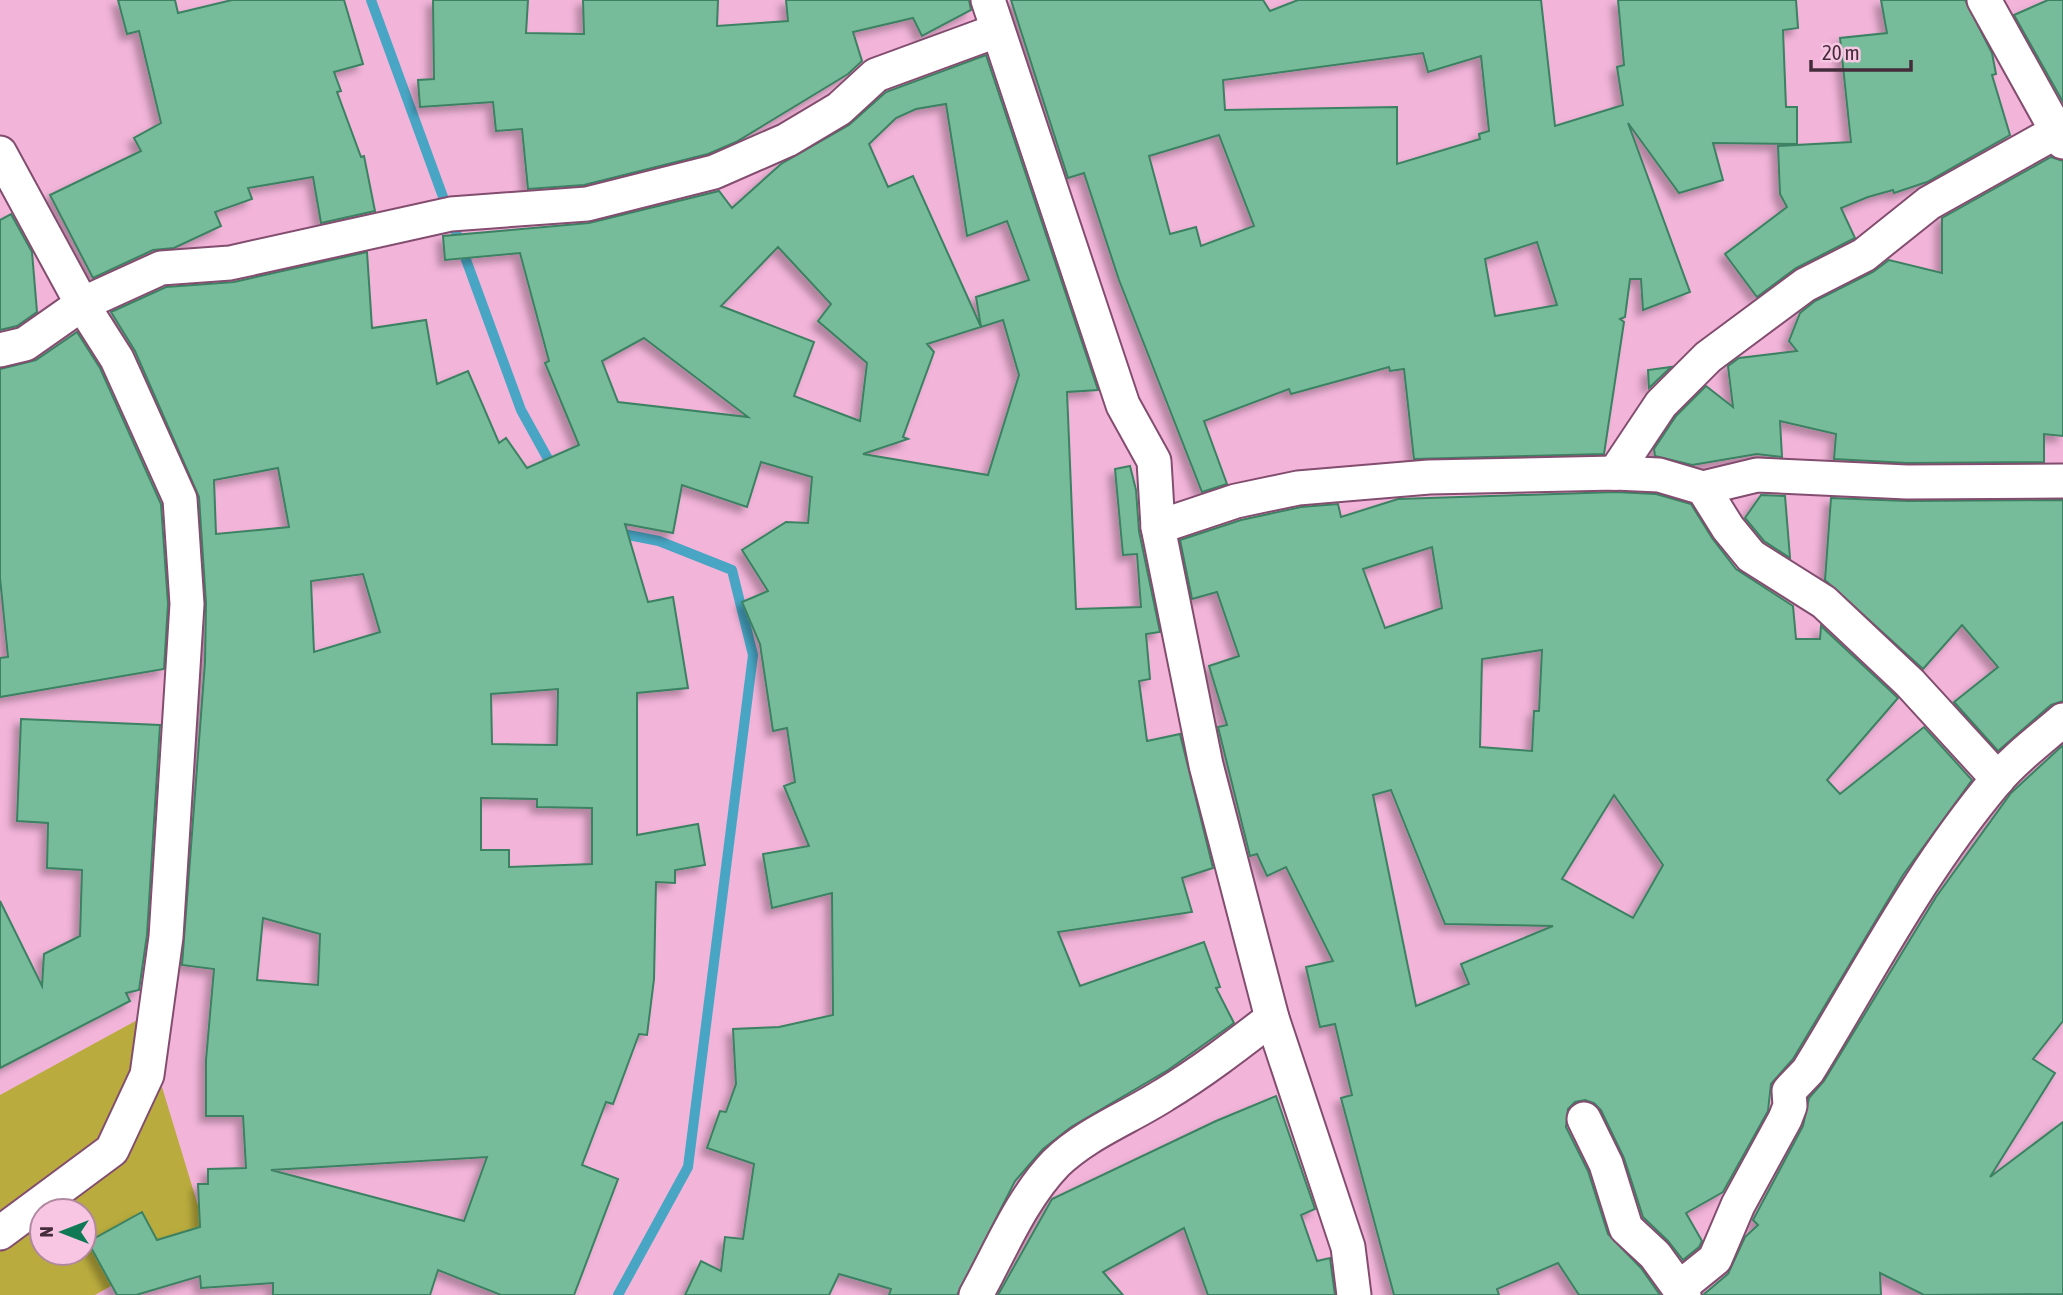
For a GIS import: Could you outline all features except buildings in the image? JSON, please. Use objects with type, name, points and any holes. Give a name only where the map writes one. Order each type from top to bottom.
[{"type":"street","points":[[1615,473],[1661,404],[1708,358],[1805,285],[1864,255],[1929,203],[2061,134],[1984,0]]},
{"type":"street","points":[[0,350],[25,344],[82,304],[161,268],[230,263],[451,214],[587,204],[715,172],[808,127],[839,109],[876,75],[992,15],[1123,405],[1154,461],[1158,527],[1206,765],[1272,1018],[1348,1247],[1354,1295]]},
{"type":"street","points":[[0,153],[82,304],[117,359],[180,499],[187,604],[166,937],[147,1075],[112,1150],[0,1233]]},
{"type":"street","points":[[1158,527],[1236,501],[1298,488],[1429,477],[1615,473],[1659,475],[1703,488],[1757,475],[1907,482],[2063,481]]},
{"type":"street","points":[[1703,488],[1728,528],[1751,556],[1824,602],[1910,683],[1998,779]]},
{"type":"street","points":[[1584,1119],[1605,1164],[1626,1228],[1655,1255],[1682,1292],[1715,1259],[1738,1205],[1785,1119],[1790,1106],[1789,1091],[1808,1072],[1891,929],[1938,858],[1998,779],[2063,720]]},
{"type":"street","points":[[976,1295],[1036,1189],[1056,1164],[1082,1141],[1210,1065],[1272,1018]]},
{"type":"shaded area","points":[[141,1018],[206,1232],[95,1295],[0,1295],[0,1095]]},
{"type":"waterway","points":[[371,0],[521,410],[553,468]]},
{"type":"waterway","points":[[618,533],[659,541],[732,570],[753,655],[688,1167],[618,1295]]}]
